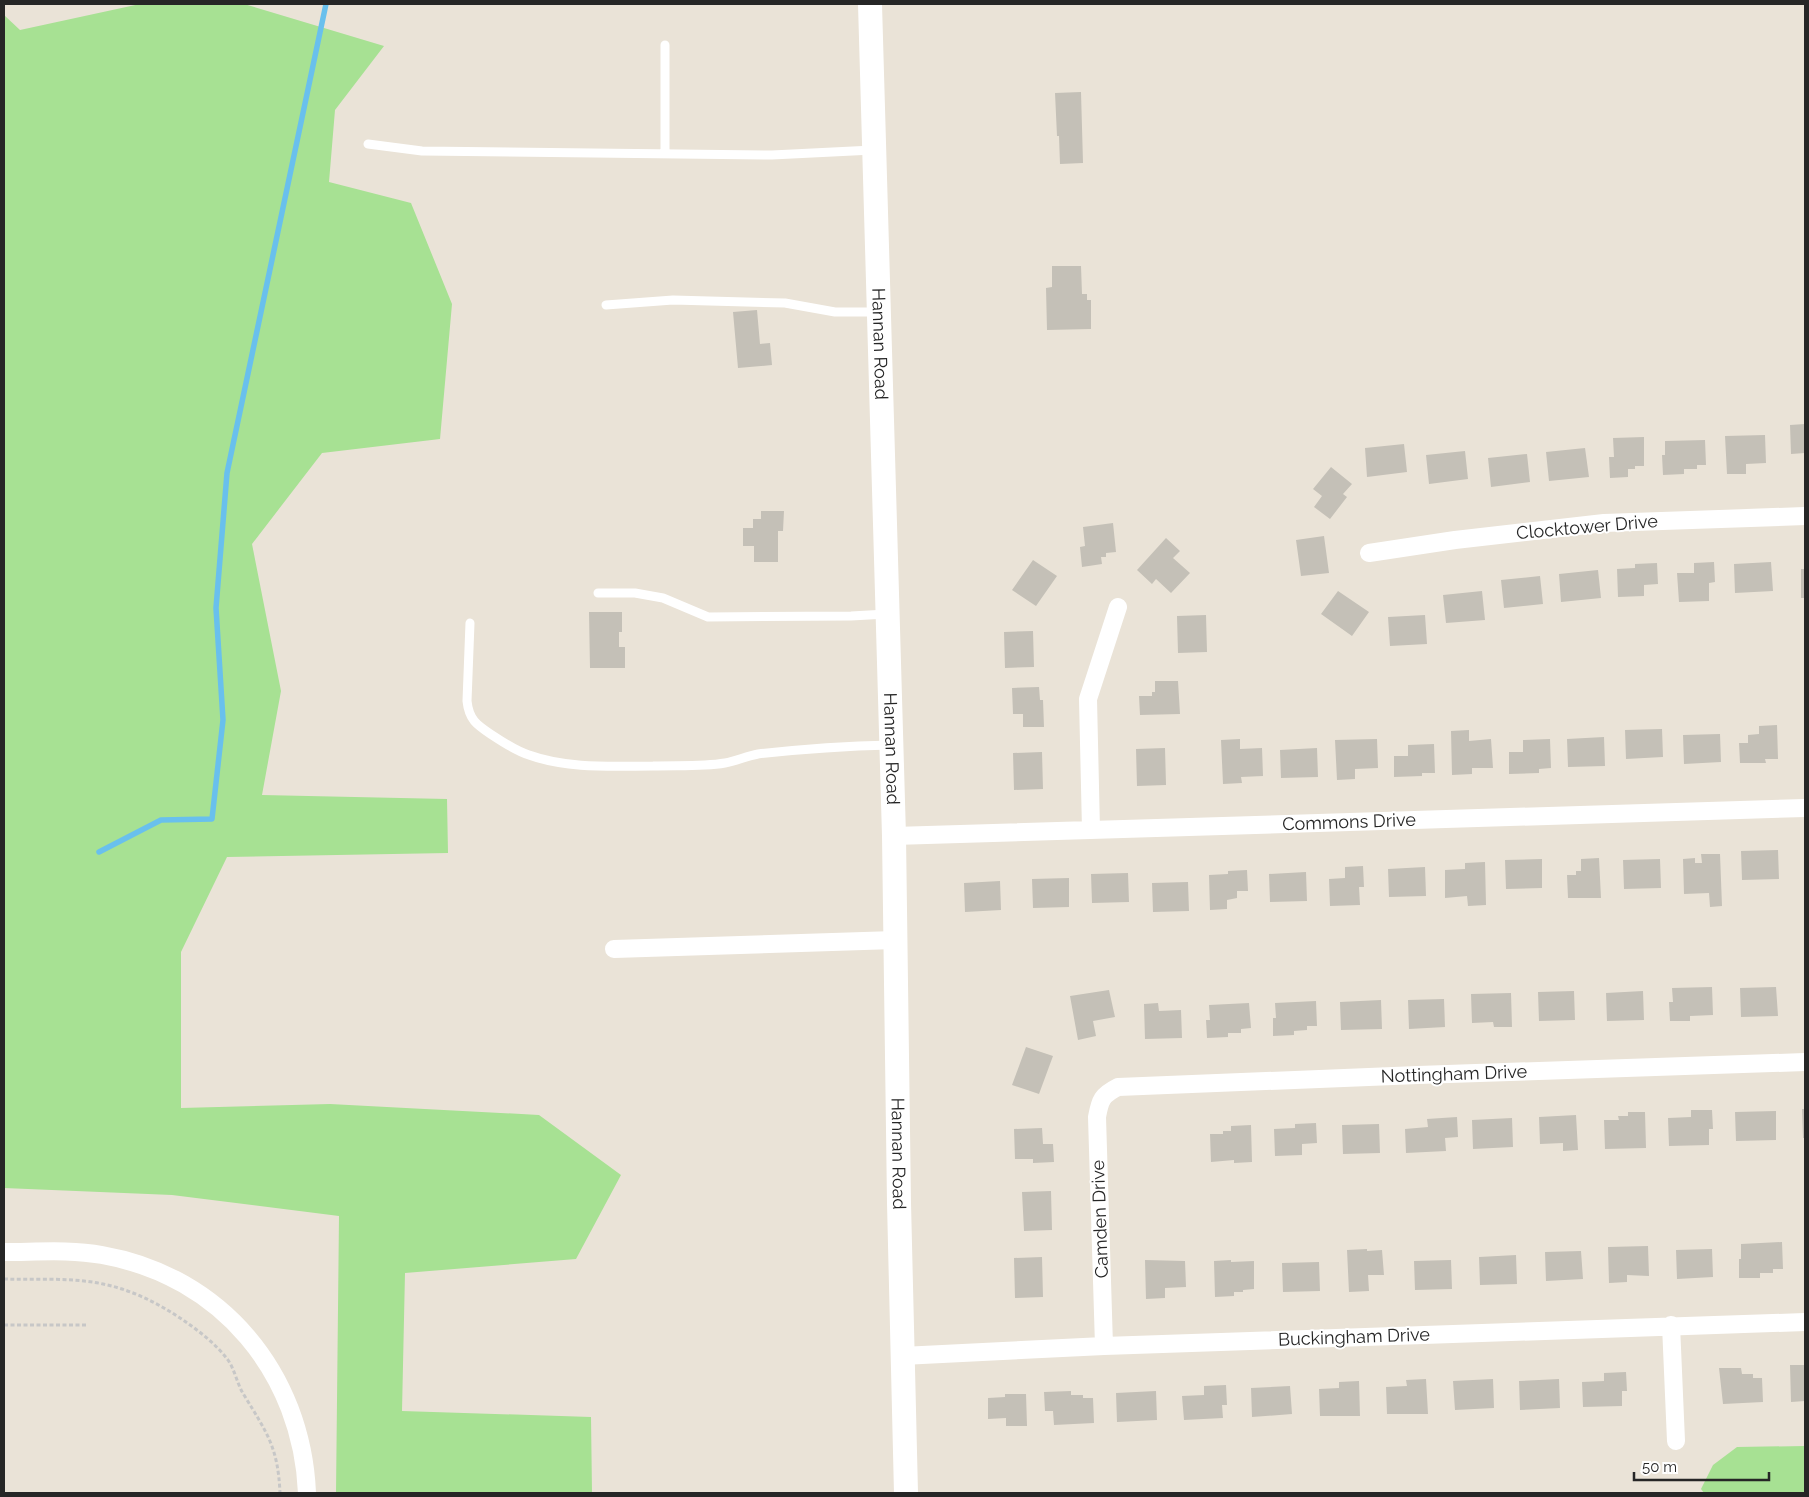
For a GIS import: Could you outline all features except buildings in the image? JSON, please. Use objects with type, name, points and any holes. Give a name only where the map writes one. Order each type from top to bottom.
[{"type":"street","name":"Hannan Road","points":[[870,4],[894,836],[906,1493]]},
{"type":"street","name":"Clocktower Drive","points":[[1370,553],[1454,540],[1604,523],[1805,516]]},
{"type":"street","points":[[1091,830],[1088,699],[1118,607]]},
{"type":"street","name":"Commons Drive","points":[[894,836],[1805,808]]},
{"type":"street","points":[[614,949],[895,940]]},
{"type":"street","name":"Nottingham Drive","points":[[1105,1094],[1118,1087],[1128,1086],[1805,1062]]},
{"type":"street","name":"Camden Drive","points":[[1104,1346],[1097,1117],[1105,1094]]},
{"type":"street","points":[[4,1252],[78,1252],[118,1258],[172,1278],[198,1293],[223,1312],[242,1330],[264,1358],[288,1401],[301,1444],[307,1493]]},
{"type":"street","name":"Buckingham Drive","points":[[902,1356],[1104,1346],[1805,1322]]},
{"type":"street","points":[[1671,1326],[1676,1441]]},
{"type":"lane","points":[[665,45],[665,153]]},
{"type":"lane","points":[[368,144],[422,151],[772,155],[874,150]]},
{"type":"lane","points":[[606,305],[682,300],[785,304],[834,312],[879,312]]},
{"type":"lane","points":[[598,594],[635,593],[663,598],[708,618],[887,614]]},
{"type":"lane","points":[[470,624],[468,712],[473,721],[485,730],[508,745],[529,755],[563,763],[604,766],[702,765],[756,755],[891,745]]},
{"type":"path","points":[[4,1279],[87,1281],[102,1284],[155,1302],[208,1338],[228,1361],[243,1394],[255,1410],[272,1442],[278,1468],[280,1493]]},
{"type":"path","points":[[4,1325],[87,1325]]},
{"type":"green space","points":[[140,4],[244,4],[384,46],[335,110],[329,182],[411,203],[452,304],[440,439],[322,453],[252,544],[281,691],[262,795],[447,799],[448,853],[227,857],[181,952],[181,1108],[330,1104],[539,1115],[621,1175],[576,1259],[405,1273],[402,1411],[591,1417],[592,1493],[336,1493],[339,1216],[172,1195],[4,1188],[4,15],[20,30]]},
{"type":"green space","points":[[1805,1446],[1805,1493],[1704,1493],[1701,1489],[1713,1465],[1737,1447]]},
{"type":"waterway","points":[[99,852],[161,820],[212,819],[223,720],[216,608],[227,473],[326,4]]}]
